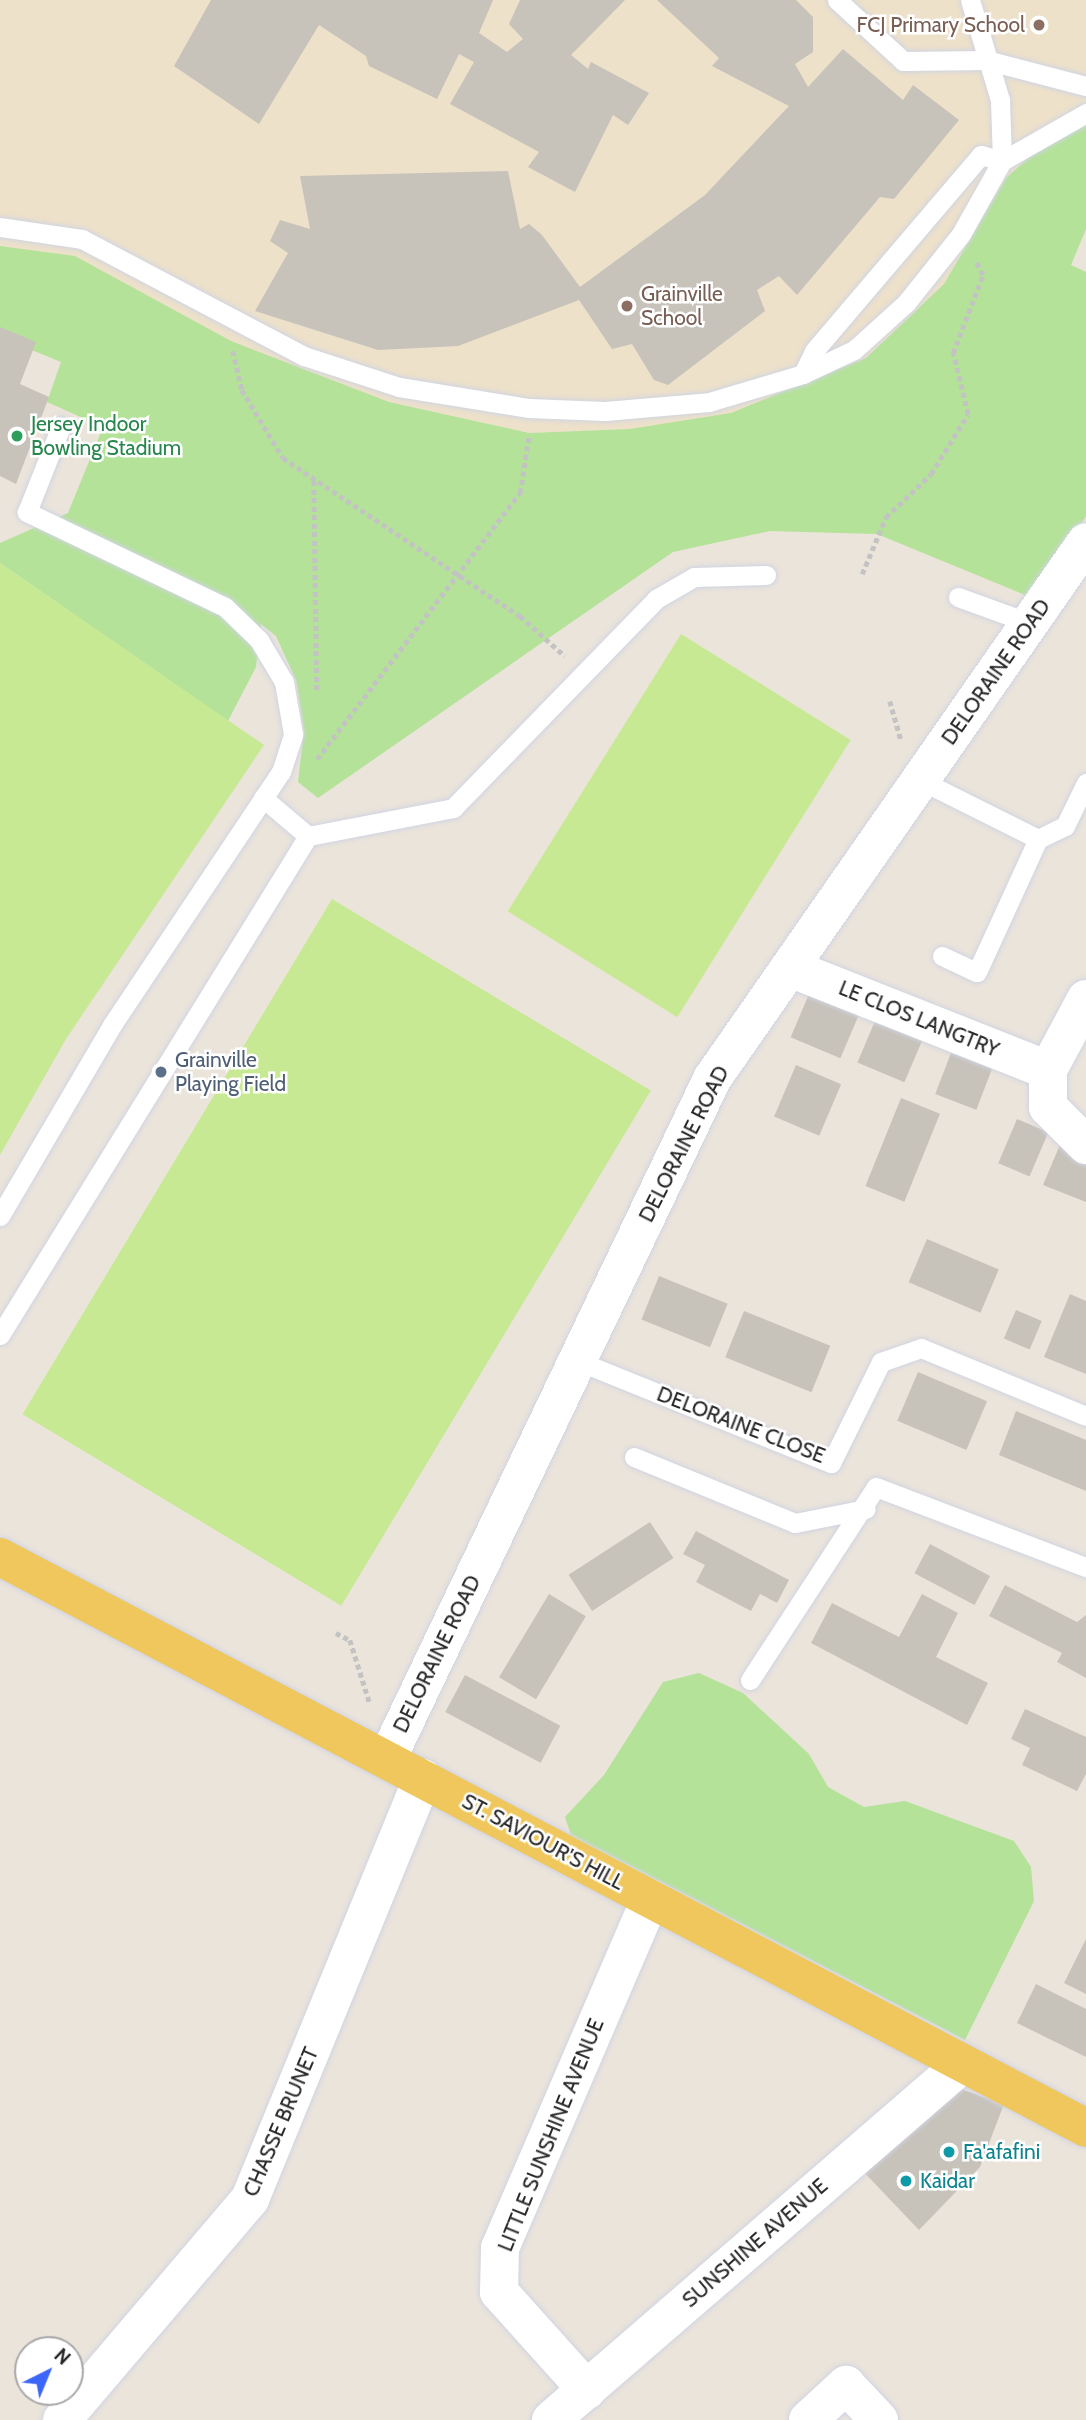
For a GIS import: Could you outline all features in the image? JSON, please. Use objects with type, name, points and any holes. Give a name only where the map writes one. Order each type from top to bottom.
[{"type":"main road","name":"ST. SAVIOUR'S HILL","points":[[0,1557],[423,1778],[959,2067],[1086,2128]]},
{"type":"street","name":"DELORAINE ROAD","points":[[387,1759],[712,1079],[1030,623],[1082,557]]},
{"type":"street","name":"LE CLOS LANGTRY","points":[[790,968],[1048,1070]]},
{"type":"street","points":[[1086,999],[1048,1070],[1048,1107],[1086,1145]]},
{"type":"street","name":"CHASSE BRUNET","points":[[62,2420],[250,2199],[423,1778]]},
{"type":"street","name":"LITTLE SUNSHINE AVENUE","points":[[587,2390],[499,2292],[500,2248],[650,1899]]},
{"type":"street","name":"SUNSHINE AVENUE","points":[[551,2420],[959,2067]]},
{"type":"street","points":[[808,2420],[846,2385],[879,2420]]},
{"type":"lane","points":[[837,0],[904,61],[986,60],[1086,86]]},
{"type":"lane","points":[[971,0],[986,60],[1000,100],[1002,161]]},
{"type":"lane","points":[[0,227],[82,239],[304,356],[399,387],[529,408],[604,411],[709,402],[803,374],[854,350],[906,303],[961,234],[1002,161],[1086,113]]},
{"type":"lane","points":[[803,374],[814,351],[981,155],[1002,161]]},
{"type":"lane","points":[[0,1216],[112,1026],[281,772],[293,734],[284,682],[259,640],[225,607],[27,512],[61,426]]},
{"type":"lane","points":[[0,1335],[308,836],[453,808],[656,598],[694,577],[766,575]]},
{"type":"lane","points":[[958,597],[1030,623]]},
{"type":"lane","points":[[920,780],[1038,839]]},
{"type":"lane","points":[[942,956],[977,972],[1038,839],[1065,826],[1086,783]]},
{"type":"lane","points":[[263,799],[308,836]]},
{"type":"lane","name":"DELORAINE CLOSE","points":[[578,1361],[831,1463],[881,1362],[921,1348],[1086,1416]]},
{"type":"lane","points":[[634,1457],[795,1523],[866,1509]]},
{"type":"lane","points":[[750,1680],[866,1509],[876,1487],[1086,1567]]},
{"type":"path","points":[[862,574],[886,517],[931,474],[968,414],[953,353],[983,275],[961,234]]},
{"type":"path","points":[[236,322],[231,341],[242,390],[283,458],[520,616],[584,672]]},
{"type":"path","points":[[281,772],[313,764],[520,493],[529,408]]},
{"type":"path","points":[[314,480],[316,708]]},
{"type":"path","points":[[890,701],[903,747]]},
{"type":"path","points":[[313,764],[314,750]]},
{"type":"path","points":[[336,1633],[350,1640],[368,1698]]},
{"type":"shaded area","name":"Grainville School","points":[[0,0],[1086,0],[1086,229],[1071,265],[1086,272],[1086,516],[1035,599],[877,534],[770,531],[630,429],[529,433],[389,402],[231,341],[75,256],[0,246]]},
{"type":"green space","points":[[1086,124],[1086,229],[1071,265],[1086,272],[1086,516],[1035,599],[877,534],[770,531],[673,552],[318,798],[298,782],[304,730],[296,680],[276,636],[261,624],[256,667],[228,721],[0,563],[0,543],[68,513],[103,427],[47,402],[61,362],[0,337],[0,246],[75,256],[231,341],[389,402],[529,433],[630,429],[731,413],[866,358],[944,284],[1006,178],[1035,152]]},
{"type":"green space","points":[[0,563],[264,745],[66,1039],[0,1155]]},
{"type":"green space","points":[[681,634],[851,740],[677,1017],[508,911]]},
{"type":"green space","points":[[332,899],[651,1091],[341,1606],[22,1414]]},
{"type":"green space","points":[[699,1673],[743,1693],[809,1754],[828,1787],[864,1807],[905,1801],[1014,1841],[1031,1867],[1034,1901],[965,2040],[571,1835],[565,1817],[604,1775],[663,1682]]},
{"type":"building","points":[[211,0],[493,0],[479,33],[507,52],[523,39],[509,24],[520,0],[625,0],[571,55],[588,69],[591,62],[649,93],[628,125],[613,115],[575,192],[528,167],[539,152],[450,104],[474,62],[459,54],[437,99],[369,66],[366,56],[319,25],[259,124],[174,66]]},
{"type":"building","points":[[657,0],[796,0],[813,17],[813,52],[795,64],[808,87],[843,49],[903,100],[913,85],[959,120],[894,199],[880,197],[797,295],[779,276],[757,290],[765,311],[668,385],[654,380],[632,344],[612,349],[579,300],[458,346],[378,350],[255,311],[288,253],[270,241],[280,220],[310,229],[300,176],[508,171],[520,229],[529,224],[542,235],[580,287],[705,195],[789,106],[712,66],[719,58]]},
{"type":"building","name":"Jersey Indoor Bowling Stadium","points":[[0,327],[36,342],[20,384],[49,397],[16,484],[0,476]]},
{"type":"building","points":[[809,994],[859,1015],[840,1058],[791,1037]]},
{"type":"building","points":[[875,1021],[922,1041],[904,1082],[857,1062]]},
{"type":"building","points":[[951,1053],[992,1069],[976,1110],[935,1094]]},
{"type":"building","points":[[796,1065],[841,1084],[819,1136],[774,1117]]},
{"type":"building","points":[[901,1098],[940,1114],[904,1202],[865,1186]]},
{"type":"building","points":[[1017,1119],[1048,1132],[1030,1176],[998,1163]]},
{"type":"building","points":[[1062,1140],[1086,1150],[1086,1202],[1043,1185]]},
{"type":"building","points":[[927,1239],[999,1269],[980,1313],[909,1282]]},
{"type":"building","points":[[659,1276],[728,1304],[710,1347],[641,1320]]},
{"type":"building","points":[[1070,1294],[1086,1301],[1086,1374],[1044,1357]]},
{"type":"building","points":[[1016,1310],[1042,1321],[1030,1349],[1004,1339]]},
{"type":"building","points":[[744,1311],[830,1346],[811,1392],[725,1357]]},
{"type":"building","points":[[918,1372],[987,1401],[966,1450],[897,1421]]},
{"type":"building","points":[[1016,1411],[1086,1440],[1086,1491],[999,1455]]},
{"type":"building","points":[[650,1522],[673,1558],[592,1611],[569,1575]]},
{"type":"building","points":[[696,1531],[789,1580],[777,1603],[760,1594],[751,1611],[696,1582],[705,1565],[683,1554]]},
{"type":"building","points":[[930,1544],[990,1576],[975,1605],[915,1573]]},
{"type":"building","points":[[1005,1585],[1077,1622],[1086,1615],[1086,1678],[1057,1662],[1062,1653],[989,1616]]},
{"type":"building","points":[[549,1594],[586,1616],[536,1699],[499,1677]]},
{"type":"building","points":[[922,1594],[958,1613],[936,1657],[988,1683],[967,1725],[811,1643],[832,1603],[899,1637]]},
{"type":"building","points":[[465,1675],[560,1726],[541,1763],[445,1712]]},
{"type":"building","points":[[1025,1709],[1086,1737],[1086,1774],[1077,1791],[1022,1765],[1030,1748],[1011,1739]]},
{"type":"building","points":[[1086,1939],[1086,1994],[1064,1983]]},
{"type":"building","points":[[1036,1984],[1086,2009],[1086,2057],[1017,2023]]},
{"type":"building","name":"Fa'afafini","points":[[955,2087],[1004,2104],[980,2167],[919,2230],[859,2167]]},
{"type":"place","name":"FCJ Primary School","points":[[1039,25]]},
{"type":"place","name":"Grainville School","points":[[627,306]]},
{"type":"place","name":"Jersey Indoor Bowling Stadium","points":[[17,436]]},
{"type":"place","name":"Grainville Playing Field","points":[[161,1072]]},
{"type":"place","name":"Fa'afafini","points":[[949,2152]]},
{"type":"place","name":"Kaidar","points":[[906,2181]]}]
